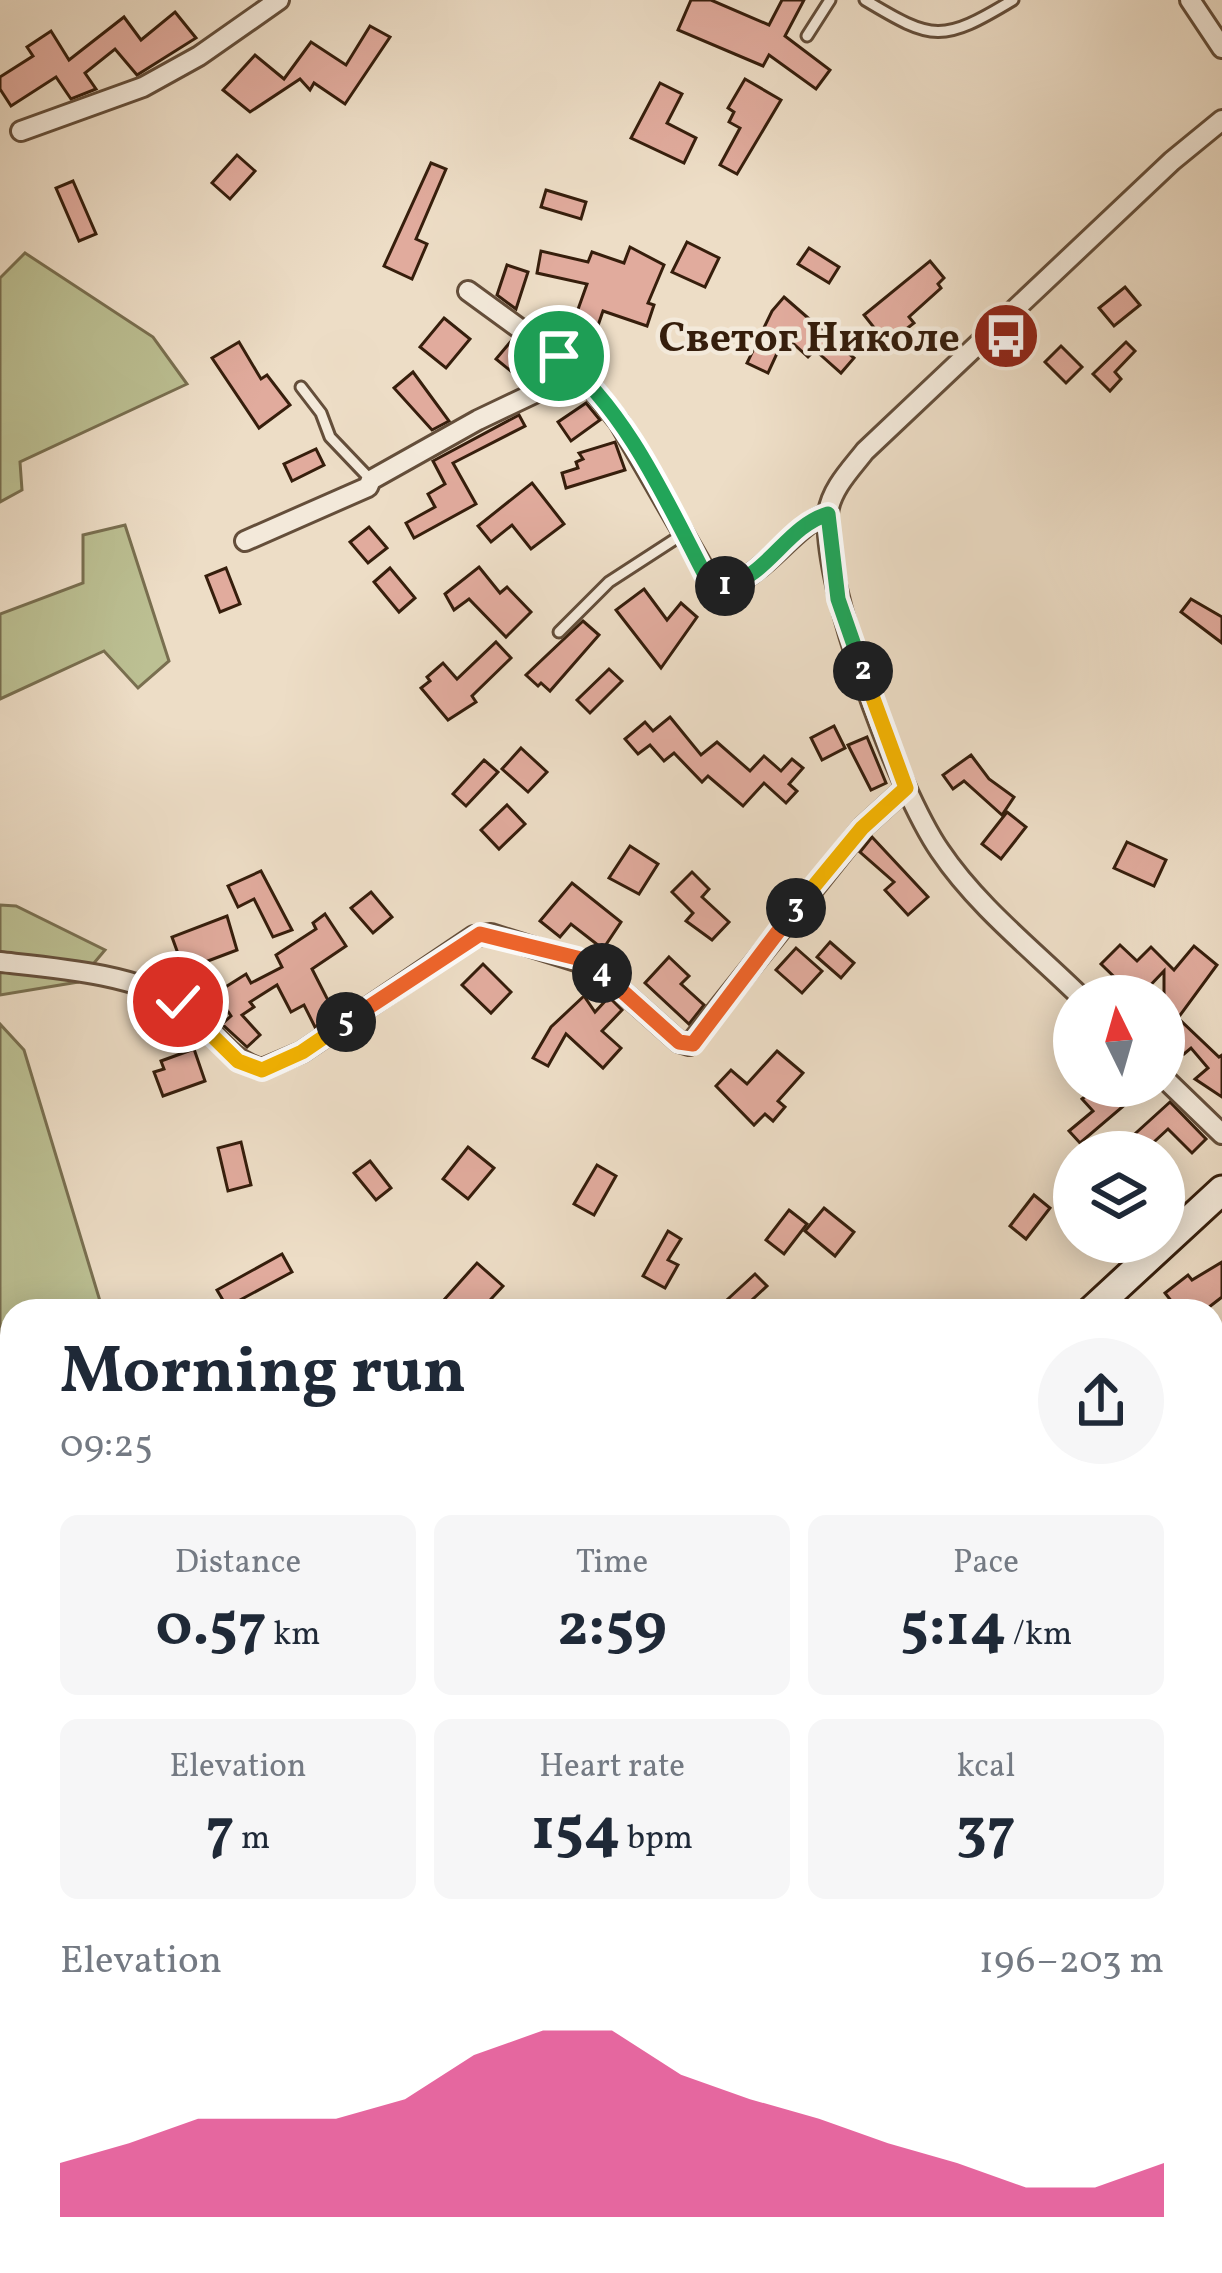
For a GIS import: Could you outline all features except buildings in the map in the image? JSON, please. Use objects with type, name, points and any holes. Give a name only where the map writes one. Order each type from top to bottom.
[{"type":"street","points":[[21,131],[143,87],[200,56],[279,0]]},
{"type":"street","points":[[1190,0],[1222,48]]},
{"type":"street","points":[[1059,975],[962,880],[939,850],[906,788],[838,599],[828,514],[835,493],[865,451],[1172,161],[1222,120]]},
{"type":"street","points":[[468,291],[579,372],[619,422],[710,581],[729,586],[749,576],[807,524],[828,514]]},
{"type":"street","points":[[245,541],[368,488],[371,480],[478,420],[579,372]]},
{"type":"street","points":[[0,962],[86,971],[178,1002],[238,1061],[262,1070],[302,1052],[474,936],[491,934],[595,967],[676,1039],[689,1045],[862,828],[906,788]]},
{"type":"street","points":[[1185,1098],[1222,1134]]},
{"type":"street","points":[[1104,1299],[1222,1190]]},
{"type":"lane","points":[[807,36],[830,0]]},
{"type":"lane","points":[[865,0],[914,30],[934,34],[1013,0]]},
{"type":"lane","points":[[301,387],[321,413],[330,436],[371,480]]},
{"type":"lane","points":[[559,632],[609,582],[683,534]]},
{"type":"green space","points":[[25,253],[153,337],[187,384],[20,462],[22,490],[0,502],[0,278]]},
{"type":"green space","points":[[125,525],[169,661],[138,688],[104,651],[0,699],[0,614],[83,583],[83,535]]},
{"type":"green space","points":[[0,905],[16,906],[105,950],[78,982],[0,995]]},
{"type":"green space","points":[[0,1024],[24,1050],[99,1299],[0,1299]]},
{"type":"place","name":"Светог Николе","points":[[1006,336]]},
{"type":"route","points":[[178,1002],[238,1061],[262,1070],[272,1068],[474,936],[491,934],[595,967],[683,1045],[693,1044],[862,828],[898,790],[906,788],[838,599],[828,514],[814,518],[738,583],[719,586],[710,581],[619,422],[579,372],[559,356]]}]
